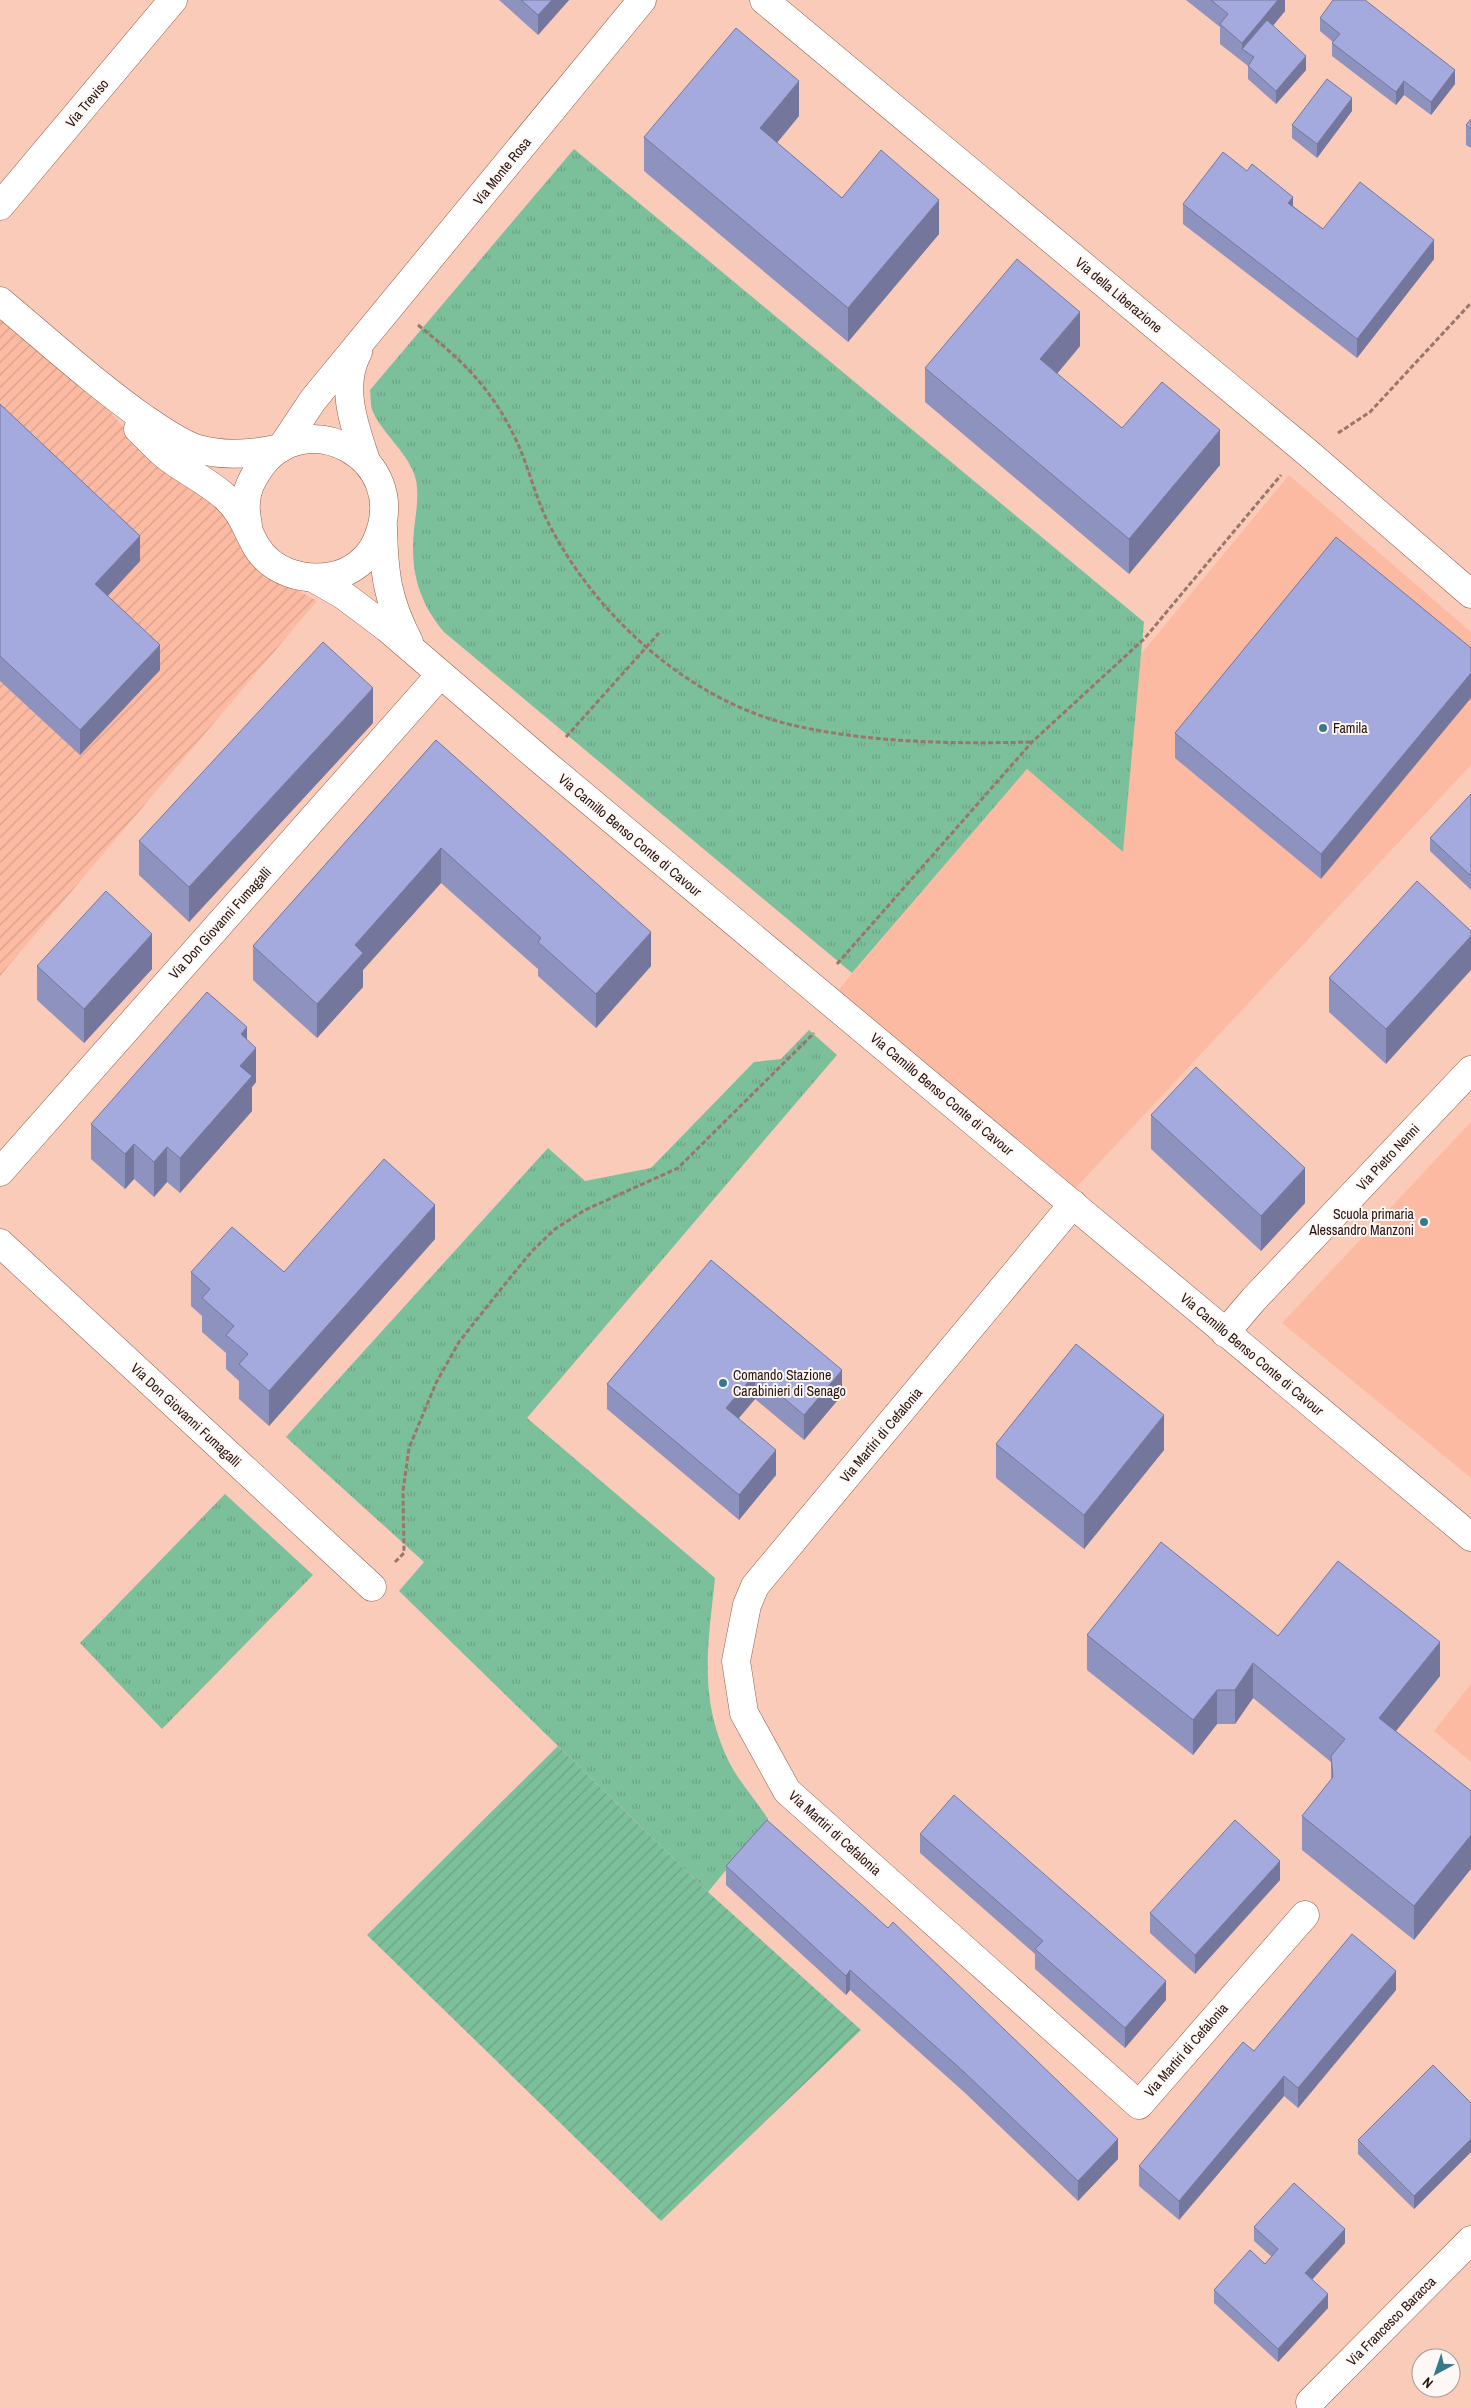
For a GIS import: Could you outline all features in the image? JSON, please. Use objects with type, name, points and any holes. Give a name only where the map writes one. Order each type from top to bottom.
[{"type":"street","name":"Via Treviso","points":[[0,206],[173,0]]},
{"type":"street","name":"Via Monte Rosa","points":[[363,342],[392,304],[642,0]]},
{"type":"street","name":"Via della Liberazione","points":[[764,0],[1308,453],[1471,594]]},
{"type":"street","points":[[0,301],[114,398],[172,437],[198,449],[251,454],[281,448],[303,440],[326,440],[348,447],[366,461]]},
{"type":"street","points":[[114,398],[157,448],[224,496],[248,526],[257,547],[272,564],[292,575],[315,579],[338,576],[358,565],[374,547],[383,526],[385,503],[379,481],[366,461],[355,427],[349,387],[355,357],[363,342]]},
{"type":"street","points":[[248,526],[246,503],[251,481],[264,462],[281,448],[313,400],[363,342]]},
{"type":"street","name":"Via Camillo Benso Conte di Cavour","points":[[383,526],[384,567],[388,594],[400,625],[413,650]]},
{"type":"street","name":"Via Camillo Benso Conte di Cavour","points":[[315,579],[343,595],[413,650],[543,762],[846,1013],[1225,1333],[1471,1537]]},
{"type":"street","name":"Via Don Giovanni Fumagalli","points":[[0,1172],[440,675]]},
{"type":"street","name":"Via Pietro Nenni","points":[[1225,1333],[1261,1292],[1471,1070]]},
{"type":"street","name":"Via Martiri di Cefalonia","points":[[1073,1204],[755,1586],[746,1605],[736,1662],[744,1713],[787,1791],[1139,2105],[1305,1915]]},
{"type":"street","name":"Via Don Giovanni Fumagalli","points":[[0,1243],[372,1587]]},
{"type":"street","name":"Via Francesco Baracca","points":[[1310,2402],[1471,2240]]},
{"type":"path","points":[[816,988],[1032,742],[1144,639],[1287,468],[1370,412],[1471,303]]},
{"type":"path","points":[[392,304],[457,356],[482,382],[502,412],[514,435],[550,526],[569,561],[623,626],[646,648],[691,681],[764,716],[800,727],[844,734],[957,744],[1032,742]]},
{"type":"path","points":[[543,762],[659,633]]},
{"type":"path","points":[[372,1587],[404,1553],[403,1491],[409,1448],[436,1383],[459,1342],[532,1251],[555,1229],[585,1210],[678,1168],[811,1035],[846,1013]]},
{"type":"shaded area","points":[[0,312],[108,409],[135,441],[215,503],[260,569],[317,601],[0,976]]},
{"type":"shaded area","points":[[1289,475],[1471,632],[1471,765],[1071,1193],[835,994],[1027,769],[1123,852],[1141,654]]},
{"type":"shaded area","name":"Scuola primaria Alessandro Manzoni","points":[[1471,1122],[1471,1478],[1282,1323]]},
{"type":"shaded area","points":[[1471,1684],[1471,1762],[1434,1731]]},
{"type":"green space","points":[[574,149],[1144,622],[1123,852],[1027,769],[852,973],[444,632],[422,597],[415,571],[413,544],[417,499],[416,480],[403,453],[373,412],[370,390]]},
{"type":"green space","points":[[809,1030],[837,1055],[527,1418],[715,1578],[708,1649],[709,1693],[713,1715],[719,1738],[729,1762],[768,1819],[708,1892],[399,1591],[424,1562],[286,1437],[548,1148],[585,1181],[651,1168],[754,1062],[781,1059]]},
{"type":"green space","points":[[225,1494],[313,1575],[162,1729],[80,1643]]},
{"type":"green space","points":[[558,1746],[708,1892],[861,2030],[661,2221],[367,1935]]},
{"type":"building","points":[[521,0],[552,0],[538,15]]},
{"type":"building","points":[[1211,0],[1278,0],[1242,43],[1220,24],[1228,14]]},
{"type":"building","points":[[1333,0],[1365,0],[1455,70],[1431,102],[1404,81],[1396,92],[1332,43],[1340,34],[1320,18]]},
{"type":"building","points":[[1267,20],[1306,56],[1276,91],[1248,66],[1254,57],[1242,49]]},
{"type":"building","points":[[736,28],[799,81],[760,128],[842,198],[881,150],[939,200],[848,308],[644,137]]},
{"type":"building","points":[[1327,79],[1352,98],[1317,144],[1292,125]]},
{"type":"building","points":[[1471,119],[1471,129],[1466,125]]},
{"type":"building","points":[[1223,152],[1247,171],[1252,164],[1293,197],[1288,203],[1323,229],[1360,182],[1434,240],[1357,339],[1183,204]]},
{"type":"building","points":[[1017,259],[1080,312],[1040,359],[1122,428],[1162,382],[1220,430],[1129,539],[925,368]]},
{"type":"building","points":[[0,404],[140,536],[95,584],[160,645],[80,730],[0,656]]},
{"type":"building","name":"Famila","points":[[1336,537],[1471,648],[1471,673],[1321,854],[1175,733]]},
{"type":"building","points":[[323,642],[373,688],[189,887],[139,841]]},
{"type":"building","points":[[436,740],[651,932],[596,994],[538,942],[541,938],[441,848],[355,945],[363,953],[317,1004],[253,946]]},
{"type":"building","points":[[1471,794],[1471,876],[1430,838]]},
{"type":"building","points":[[1417,881],[1471,931],[1471,936],[1386,1029],[1329,978]]},
{"type":"building","points":[[106,891],[152,934],[84,1009],[37,966]]},
{"type":"building","points":[[207,992],[247,1027],[241,1034],[256,1048],[240,1066],[252,1076],[180,1158],[167,1147],[154,1162],[134,1144],[125,1154],[91,1124]]},
{"type":"building","points":[[1196,1067],[1305,1168],[1261,1216],[1151,1115]]},
{"type":"building","points":[[384,1159],[435,1205],[269,1391],[239,1364],[248,1354],[226,1335],[234,1326],[202,1298],[210,1289],[191,1272],[232,1227],[284,1272]]},
{"type":"building","points":[[711,1260],[842,1370],[804,1415],[755,1374],[726,1408],[776,1450],[739,1495],[607,1384]]},
{"type":"building","points":[[1076,1344],[1164,1415],[1084,1515],[996,1444]]},
{"type":"building","points":[[1161,1542],[1278,1636],[1338,1561],[1440,1642],[1379,1718],[1471,1791],[1471,1835],[1414,1906],[1302,1816],[1333,1777],[1331,1756],[1345,1739],[1253,1663],[1235,1690],[1217,1690],[1193,1720],[1087,1635]]},
{"type":"building","points":[[954,1795],[1166,1981],[1125,2028],[1035,1949],[1043,1941],[920,1834]]},
{"type":"building","points":[[767,1820],[888,1928],[893,1922],[1118,2139],[1078,2181],[964,2072],[850,1970],[846,1976],[726,1866]]},
{"type":"building","points":[[1235,1820],[1280,1861],[1195,1955],[1150,1913]]},
{"type":"building","points":[[1352,1934],[1396,1971],[1298,2088],[1284,2076],[1179,2201],[1139,2166],[1243,2042],[1254,2051]]},
{"type":"building","points":[[1433,2065],[1471,2103],[1471,2139],[1414,2196],[1358,2140]]},
{"type":"building","points":[[1294,2183],[1345,2229],[1305,2273],[1328,2294],[1278,2349],[1214,2290],[1250,2250],[1265,2264],[1278,2249],[1254,2227]]},
{"type":"place","name":"Famila","points":[[1323,728]]},
{"type":"place","name":"Scuola primaria Alessandro Manzoni","points":[[1424,1222]]},
{"type":"place","name":"Comando Stazione Carabinieri di Senago","points":[[723,1383]]}]
